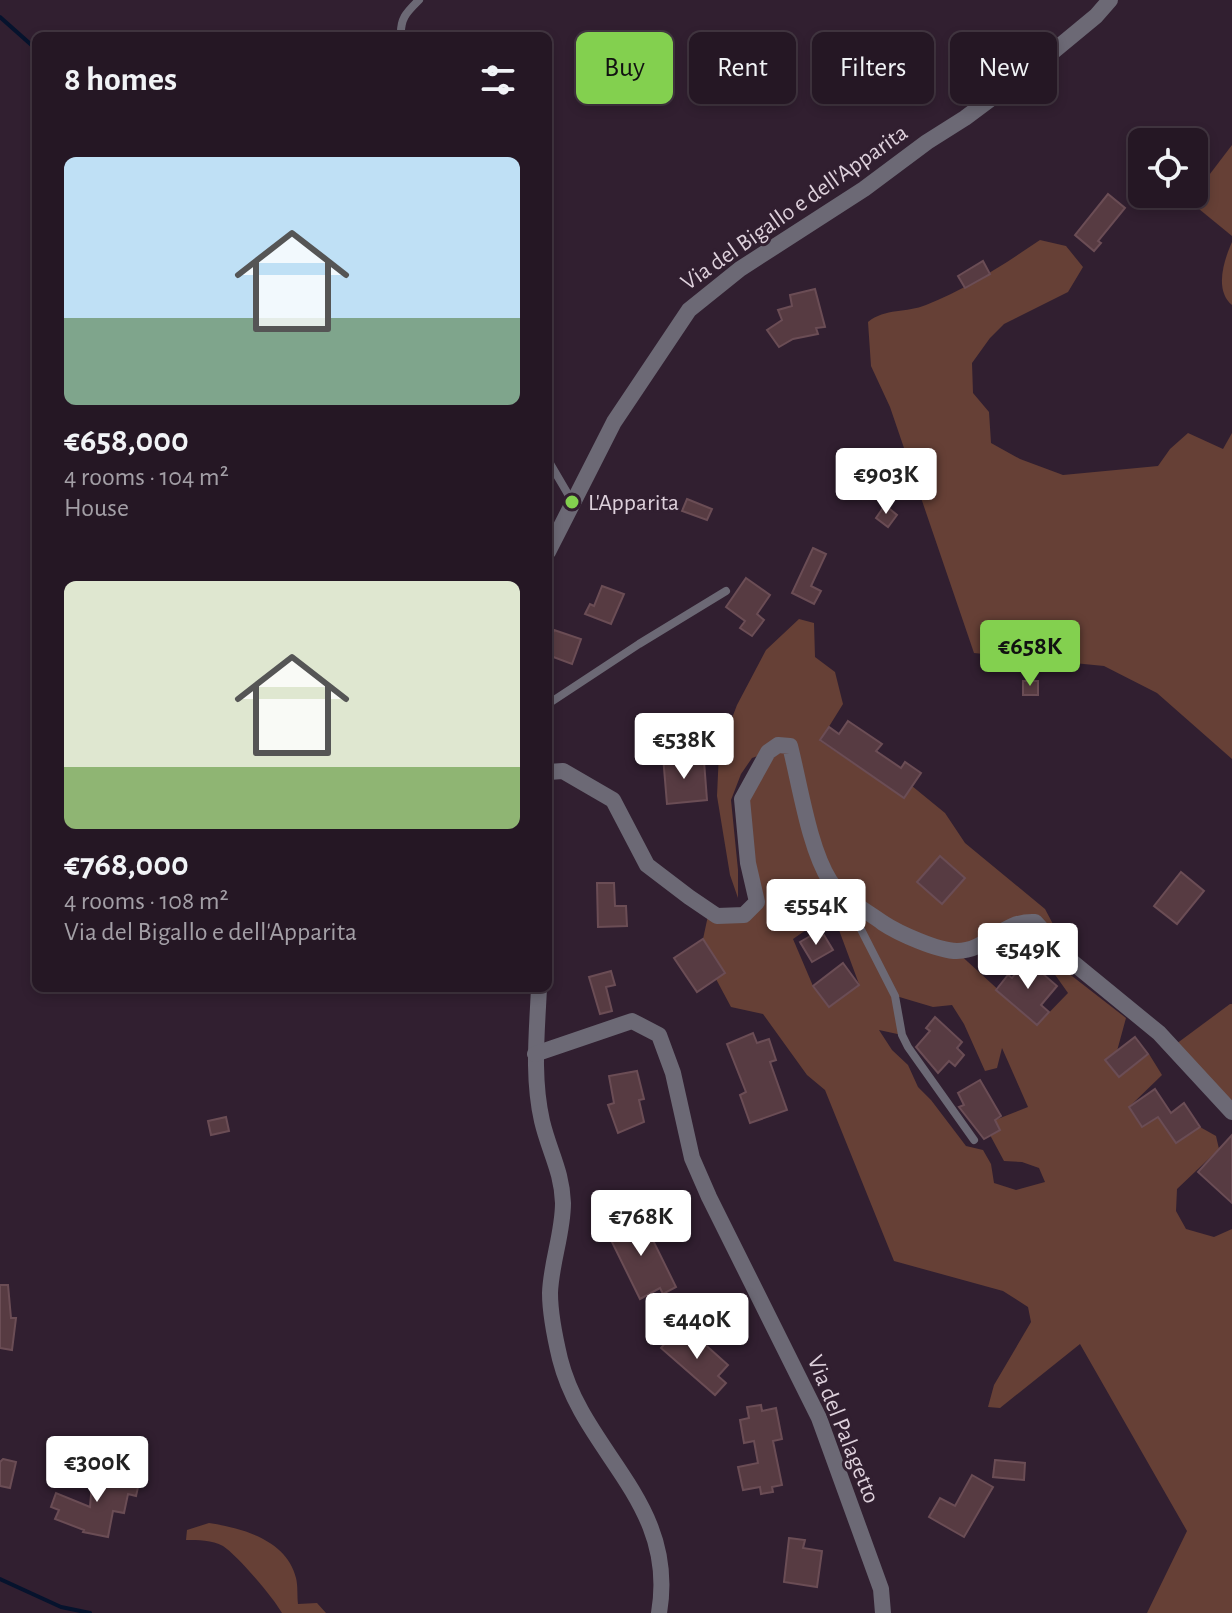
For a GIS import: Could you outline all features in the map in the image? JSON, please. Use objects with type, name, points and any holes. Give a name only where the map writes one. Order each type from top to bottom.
[{"type":"street","name":"Via del Bigallo e dell'Apparita","points":[[552,544],[614,422],[689,310],[740,269],[864,189],[965,118],[1044,59],[1096,16],[1110,0]]},
{"type":"street","points":[[552,772],[563,771],[613,800],[647,865],[689,897],[717,916],[744,915],[757,902],[748,863],[742,799],[768,752],[778,745],[790,746],[809,830],[831,882],[842,892],[899,934],[956,951],[980,946],[1020,921],[1035,922],[1071,961],[1159,1033],[1232,1112]]},
{"type":"street","points":[[539,992],[535,1054],[537,1094],[543,1124],[561,1175],[563,1206],[550,1292],[551,1316],[561,1362],[578,1404],[647,1514],[658,1544],[662,1577],[659,1613]]},
{"type":"street","name":"Via del Palagetto","points":[[535,1054],[632,1021],[659,1035],[673,1073],[692,1158],[819,1418],[881,1589],[883,1613]]},
{"type":"lane","points":[[401,32],[404,14],[419,0]]},
{"type":"lane","points":[[552,467],[572,502]]},
{"type":"lane","points":[[552,701],[726,591]]},
{"type":"lane","points":[[842,892],[895,996],[902,1035],[908,1047],[974,1140]]},
{"type":"shaded area","points":[[1232,145],[1232,236],[1199,209],[1208,208],[1208,177]]},
{"type":"shaded area","points":[[1040,240],[1066,246],[1083,267],[1068,292],[1004,324],[972,363],[973,393],[989,412],[991,443],[1020,459],[1063,475],[1158,466],[1170,449],[1188,433],[1223,449],[1232,433],[1232,759],[1157,693],[1104,666],[974,653],[890,407],[871,366],[868,322],[941,298],[985,276]]},
{"type":"shaded area","points":[[1232,242],[1232,305],[1223,291],[1222,283]]},
{"type":"shaded area","points":[[799,619],[814,623],[815,657],[835,672],[843,704],[820,741],[903,797],[912,786],[945,813],[965,843],[1045,909],[1063,943],[1063,969],[1126,1018],[1117,1051],[1106,1061],[1119,1077],[1149,1054],[1162,1075],[1129,1107],[1142,1127],[1158,1117],[1176,1143],[1200,1127],[1216,1136],[1219,1149],[1177,1189],[1176,1211],[1186,1229],[1214,1237],[1232,1229],[1232,1613],[1147,1613],[1187,1531],[1080,1344],[1000,1408],[988,1407],[994,1385],[1031,1322],[1028,1307],[1003,1291],[894,1261],[825,1090],[807,1075],[763,1014],[731,1007],[716,979],[725,973],[703,939],[709,911],[717,916],[757,901],[742,799],[766,753],[752,758],[741,774],[731,800],[738,898],[730,875],[717,796],[719,752],[737,705],[766,650]],"holes":[[[829,914],[839,930],[859,984],[829,1007],[813,986],[793,939]],[[980,946],[1001,959],[1025,954],[1046,962],[1068,993],[1037,1025],[956,951]],[[896,996],[933,1007],[952,1005],[985,1071],[997,1068],[1002,1048],[1028,1107],[995,1120],[1000,1129],[990,1135],[1004,1161],[1022,1162],[1039,1168],[1045,1182],[1016,1190],[994,1183],[991,1164],[983,1150],[966,1146],[918,1087],[908,1065],[892,1050],[879,1030],[902,1035]]]},
{"type":"shaded area","points":[[1232,1004],[1232,1112],[1172,1047]]},
{"type":"shaded area","points":[[209,1523],[235,1528],[273,1545],[291,1565],[297,1581],[298,1604],[317,1603],[326,1613],[282,1613],[255,1577],[223,1546],[210,1541],[186,1540],[187,1530]]},
{"type":"building","points":[[1108,194],[1125,208],[1098,241],[1101,243],[1094,251],[1075,235]]},
{"type":"building","points":[[983,261],[990,274],[965,288],[958,276]]},
{"type":"building","points":[[815,289],[825,327],[816,328],[818,334],[793,339],[779,347],[767,330],[782,320],[778,310],[792,306],[790,295]]},
{"type":"building","points":[[687,499],[712,509],[707,520],[682,511]]},
{"type":"building","points":[[885,505],[897,515],[888,527],[876,518]]},
{"type":"building","points":[[813,548],[826,554],[811,586],[821,591],[814,604],[792,593]]},
{"type":"building","points":[[746,578],[770,595],[757,614],[764,620],[752,636],[740,628],[745,621],[726,607]]},
{"type":"building","points":[[602,586],[624,594],[611,624],[585,614],[590,604],[594,606]]},
{"type":"building","points":[[554,630],[581,639],[572,664],[552,656]]},
{"type":"building","points":[[1023,681],[1038,681],[1038,695],[1023,695]]},
{"type":"building","points":[[848,721],[882,744],[876,751],[901,768],[905,762],[921,773],[904,798],[820,740],[829,727],[839,734]]},
{"type":"building","points":[[677,755],[677,763],[704,761],[707,800],[667,804],[663,756]]},
{"type":"building","points":[[940,856],[965,878],[942,904],[917,882]]},
{"type":"building","points":[[1181,872],[1204,891],[1177,924],[1154,906]]},
{"type":"building","points":[[597,883],[614,883],[615,906],[626,906],[627,926],[598,927]]},
{"type":"building","points":[[812,935],[815,940],[824,935],[833,950],[812,962],[800,942]]},
{"type":"building","points":[[703,939],[725,973],[697,992],[674,958]]},
{"type":"building","points":[[1027,960],[1057,986],[1041,1005],[1049,1012],[1037,1025],[996,990],[1008,975],[1012,978]]},
{"type":"building","points":[[843,963],[859,985],[829,1007],[813,986]]},
{"type":"building","points":[[611,971],[615,985],[606,987],[612,1011],[600,1014],[589,977]]},
{"type":"building","points":[[935,1017],[962,1042],[957,1048],[964,1055],[955,1066],[949,1061],[938,1073],[916,1047],[930,1031],[926,1028]]},
{"type":"building","points":[[753,1033],[757,1043],[769,1039],[776,1060],[770,1062],[787,1110],[750,1123],[740,1095],[746,1092],[727,1044]]},
{"type":"building","points":[[1135,1037],[1148,1054],[1119,1077],[1105,1060]]},
{"type":"building","points":[[637,1071],[644,1099],[639,1100],[644,1122],[618,1133],[608,1105],[614,1103],[609,1076]]},
{"type":"building","points":[[980,1080],[1001,1116],[995,1120],[1000,1130],[984,1139],[959,1107],[964,1105],[958,1093]]},
{"type":"building","points":[[1155,1089],[1171,1113],[1184,1103],[1200,1127],[1176,1143],[1158,1117],[1142,1127],[1129,1107]]},
{"type":"building","points":[[226,1117],[229,1131],[211,1135],[208,1121]]},
{"type":"building","points":[[1232,1135],[1232,1203],[1198,1172]]},
{"type":"building","points":[[639,1212],[676,1287],[663,1294],[660,1288],[640,1299],[608,1234],[629,1223],[626,1219]]},
{"type":"building","points":[[0,1285],[8,1285],[11,1318],[16,1318],[12,1350],[0,1348]]},
{"type":"building","points":[[690,1331],[728,1365],[718,1376],[726,1383],[715,1395],[661,1348],[672,1335],[680,1342]]},
{"type":"building","points":[[761,1405],[762,1411],[776,1408],[782,1439],[773,1441],[782,1485],[772,1487],[773,1492],[761,1494],[760,1487],[743,1490],[738,1467],[758,1463],[754,1441],[744,1443],[740,1420],[749,1418],[747,1407]]},
{"type":"building","points":[[3,1459],[16,1462],[10,1488],[0,1486],[0,1462]]},
{"type":"building","points":[[995,1460],[1025,1463],[1024,1480],[993,1477]]},
{"type":"building","points":[[97,1468],[139,1483],[136,1496],[128,1494],[124,1513],[113,1511],[108,1537],[83,1532],[55,1519],[59,1510],[51,1507],[56,1493],[90,1507],[92,1482]]},
{"type":"building","points":[[972,1475],[993,1487],[964,1537],[929,1517],[940,1498],[955,1506]]},
{"type":"building","points":[[789,1538],[805,1540],[803,1548],[822,1551],[817,1587],[784,1582]]},
{"type":"waterway","points":[[0,17],[32,45]]},
{"type":"waterway","points":[[0,1579],[61,1607],[90,1613]]},
{"type":"place","name":"L'Apparita","points":[[572,502]]}]
